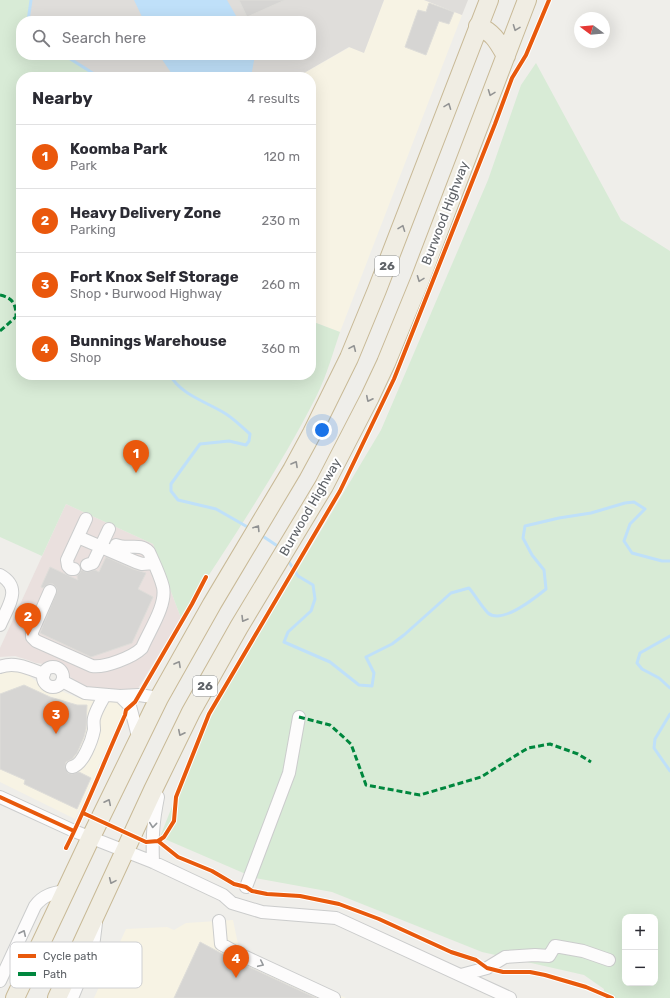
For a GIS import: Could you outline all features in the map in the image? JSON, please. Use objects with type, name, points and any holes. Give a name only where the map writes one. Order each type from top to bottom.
[{"type":"highway","name":"26","points":[[41,942],[90,837],[159,698],[238,559],[276,498],[312,433],[363,326],[488,0]]},
{"type":"highway","name":"Burwood Highway","points":[[84,942],[153,790],[191,712],[263,586],[324,486],[347,444],[386,363],[420,280],[527,0]]},
{"type":"highway","points":[[478,26],[486,29],[494,36],[506,56]]},
{"type":"highway","name":"26","points":[[15,998],[20,988]]},
{"type":"highway","name":"Burwood Highway","points":[[57,998],[62,988]]},
{"type":"street","points":[[74,568],[71,569],[68,566],[67,560],[86,519]]},
{"type":"street","points":[[88,565],[93,563],[109,529]]},
{"type":"street","points":[[78,537],[136,562],[142,564],[154,563]]},
{"type":"street","points":[[51,594],[40,621],[32,632],[32,637],[36,641],[92,666],[99,667],[136,653],[142,648],[162,604],[164,596],[163,586],[149,552],[146,549],[137,546],[126,547],[116,545]]},
{"type":"street","points":[[0,575],[8,580],[12,587],[12,596],[0,625]]},
{"type":"street","points":[[55,673],[62,653]]},
{"type":"street","points":[[0,667],[10,664],[55,673],[85,693],[120,696],[139,695],[159,698]]},
{"type":"street","points":[[85,693],[94,718]]},
{"type":"street","points":[[72,767],[80,764],[90,743],[93,732],[94,718],[99,704],[105,695]]},
{"type":"street","points":[[120,696],[130,706],[139,740]]},
{"type":"street","points":[[246,887],[289,773],[300,717]]},
{"type":"street","points":[[153,790],[158,797],[152,832],[153,862]]},
{"type":"street","points":[[0,797],[90,837],[153,862],[223,895],[232,903],[262,912],[336,918],[510,998]]},
{"type":"street","points":[[18,942],[35,906],[40,899],[50,893],[65,891]]},
{"type":"street","points":[[94,942],[98,912]]},
{"type":"street","points":[[219,921],[221,944],[237,953],[334,998]]},
{"type":"street","points":[[461,975],[487,968],[505,957],[535,955],[549,956],[555,946],[583,951],[609,960]]},
{"type":"street","points":[[0,981],[10,960]]},
{"type":"street","points":[[72,998],[76,988]]},
{"type":"shaded area","points":[[31,0],[384,0],[364,53],[349,47],[306,72],[91,72],[72,60],[316,60],[316,16],[29,16]]},
{"type":"shaded area","points":[[384,0],[424,0],[462,15],[340,332],[316,323],[316,72],[306,72],[350,47],[364,52]]},
{"type":"shaded area","points":[[424,0],[468,0],[462,15]]},
{"type":"shaded area","points":[[66,504],[153,544],[181,618],[137,690],[90,688],[79,685],[59,666],[36,663],[15,656],[0,657],[0,648]]},
{"type":"shaded area","points":[[9,670],[17,670],[25,673],[47,689],[61,691],[79,698],[118,701],[123,705],[121,709],[123,712],[75,819],[0,782],[0,674]]},
{"type":"shaded area","points":[[233,920],[239,949],[346,998],[94,998],[99,988],[142,988],[142,942],[120,942],[126,929],[167,927],[174,930],[186,923]]},
{"type":"green space","points":[[0,0],[31,0],[29,16],[16,16],[16,60],[72,60],[91,72],[16,72],[16,380],[316,380],[316,323],[340,332],[321,387],[302,424],[252,508],[181,618],[153,544],[66,504],[42,556],[0,537]]},
{"type":"green space","points":[[536,63],[621,220],[670,251],[670,998],[603,998],[604,989],[584,975],[482,952],[332,892],[255,878],[160,837],[177,794],[215,708],[381,430],[488,180],[521,85]]},
{"type":"water","points":[[134,0],[227,0],[236,16],[142,16]]},
{"type":"water","points":[[162,60],[254,60],[252,72],[171,72]]},
{"type":"building","points":[[239,0],[285,0],[249,16],[247,16]]},
{"type":"building","points":[[429,3],[454,12],[449,24],[439,21],[426,55],[405,47],[418,10],[426,12]]},
{"type":"building","points":[[106,557],[146,573],[138,589],[153,597],[132,643],[91,657],[40,633],[57,591],[53,584],[49,584],[43,588],[41,587],[50,567],[78,580],[77,576],[81,570],[86,572],[95,570],[99,572]]},
{"type":"building","points":[[24,685],[50,697],[77,705],[87,705],[86,729],[84,737],[77,753],[72,759],[66,762],[65,767],[68,773],[72,774],[79,772],[91,778],[77,809],[24,784],[25,780],[0,769],[0,694]]},
{"type":"building","points":[[200,942],[234,960],[316,998],[174,998]]},
{"type":"waterway","points":[[29,16],[31,0]]},
{"type":"waterway","points":[[72,60],[91,72]]},
{"type":"waterway","points":[[174,380],[181,388],[195,398],[226,414],[250,434],[249,441],[246,445],[229,441],[200,444],[171,484],[171,491],[178,500],[216,509],[251,529]]},
{"type":"waterway","points":[[287,559],[298,576],[313,585],[315,599],[311,611],[288,632],[284,642],[330,662],[359,685],[372,686],[374,673],[366,657],[392,644],[404,635],[451,593],[469,588],[488,613],[494,616],[501,616],[527,604],[546,589],[544,570],[532,555],[523,538],[525,526],[559,518],[591,513],[625,503],[634,502],[645,509],[630,524],[624,541],[632,553],[662,561],[670,561]]},
{"type":"waterway","points":[[261,535],[279,547]]},
{"type":"waterway","points":[[670,636],[640,653],[637,663],[642,669],[659,678],[670,688]]},
{"type":"waterway","points":[[670,714],[655,739],[654,748],[670,771]]},
{"type":"marked path","points":[[0,295],[13,302],[16,317]]},
{"type":"marked path","points":[[0,331],[16,317]]},
{"type":"marked path","points":[[299,717],[330,725],[351,744],[366,785],[420,795],[481,777],[528,748],[550,744],[578,754],[591,762]]},
{"type":"cycle path","points":[[83,813],[146,842],[158,841],[164,837],[174,821],[176,797],[209,714],[340,491],[394,379],[512,78],[526,55],[549,0]]},
{"type":"cycle path","points":[[66,848],[126,710],[135,702],[206,577]]},
{"type":"cycle path","points":[[0,797],[74,831]]},
{"type":"cycle path","points":[[158,841],[178,857],[212,871],[234,884],[246,887],[252,891],[267,894],[300,896],[339,904],[379,919],[451,952],[476,960],[487,968],[503,972],[530,972],[545,975],[586,987],[612,998]]},
{"type":"place","name":"Koomba Park","points":[[136,473]]},
{"type":"place","name":"Heavy Delivery Zone","points":[[28,636]]},
{"type":"place","name":"Fort Knox Self Storage","points":[[56,734]]},
{"type":"place","name":"Bunnings Warehouse","points":[[236,978]]}]
